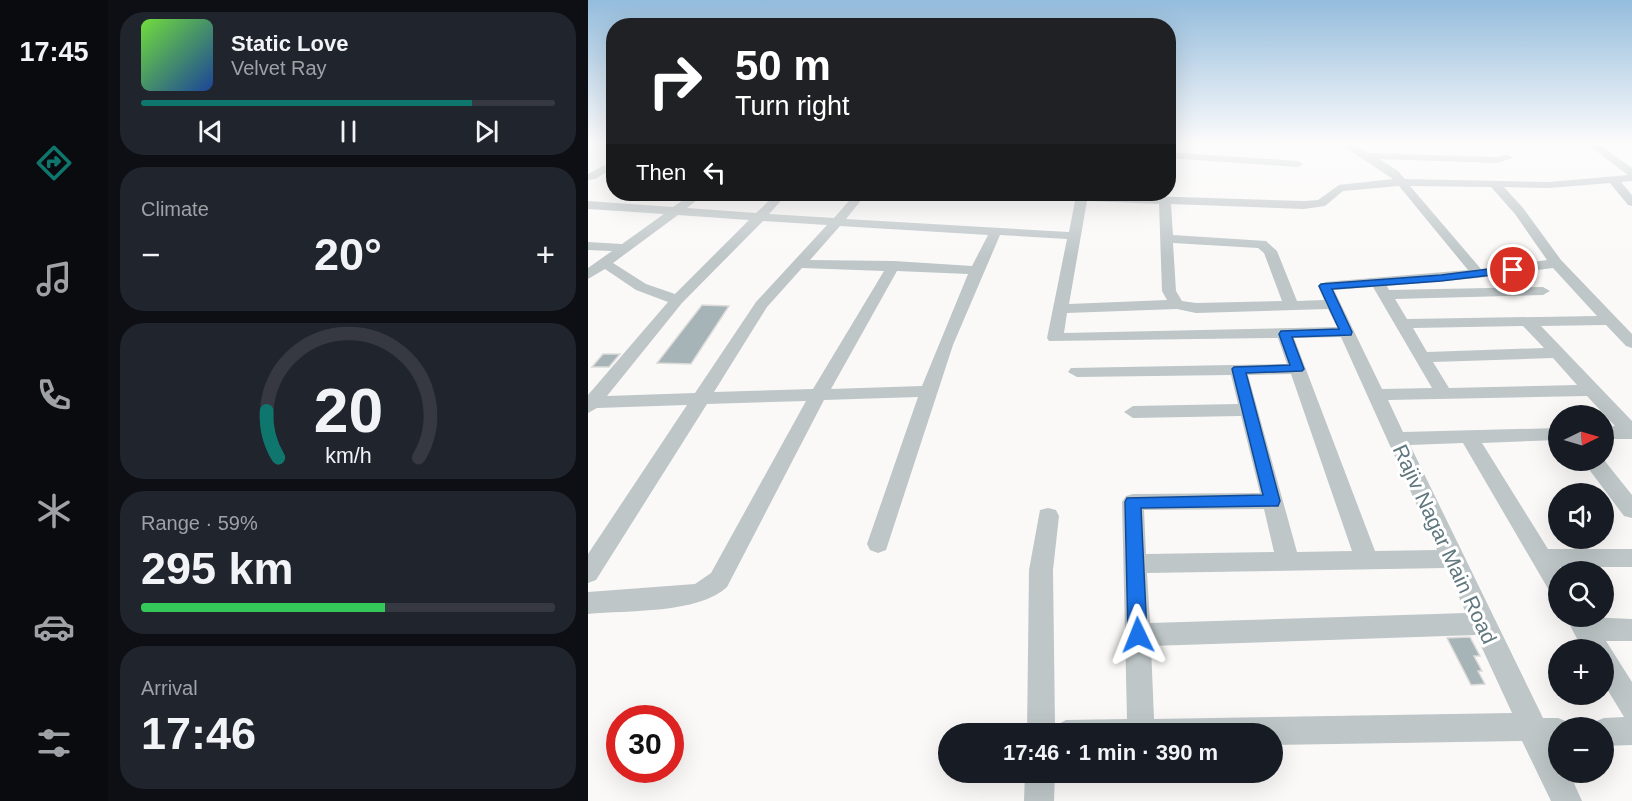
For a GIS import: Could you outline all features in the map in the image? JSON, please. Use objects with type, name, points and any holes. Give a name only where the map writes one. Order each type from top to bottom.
[{"type":"street","points":[[1177,304],[1169,291],[1165,201],[1305,205],[1321,203],[1339,188],[1398,182]]},
{"type":"street","points":[[1402,182],[1478,274]]},
{"type":"street","points":[[1411,182],[1496,186],[1583,182]]},
{"type":"street","points":[[1615,182],[1632,202]]},
{"type":"street","points":[[1496,186],[1519,211],[1556,263],[1632,343]]},
{"type":"street","points":[[589,273],[689,201]]},
{"type":"street","points":[[589,404],[677,300],[774,201]]},
{"type":"street","points":[[588,573],[761,305],[802,264],[855,201]]},
{"type":"street","points":[[1080,201],[1055,338],[1346,332]]},
{"type":"street","points":[[588,206],[1074,236]]},
{"type":"street","points":[[878,544],[930,391],[975,270],[996,231]]},
{"type":"street","points":[[1168,239],[1261,244],[1270,252],[1292,305]]},
{"type":"street","points":[[588,246],[624,248]]},
{"type":"street","points":[[604,263],[641,287],[677,300]]},
{"type":"street","points":[[1060,309],[1177,304],[1196,308],[1292,305],[1329,295],[1556,263]]},
{"type":"street","points":[[802,264],[894,265],[975,270]]},
{"type":"street","points":[[588,603],[696,594],[709,589],[719,580],[818,395],[894,265]]},
{"type":"street","points":[[1381,289],[1543,291]]},
{"type":"street","points":[[1381,289],[1444,394]]},
{"type":"street","name":"Rajiv Nagar Main Road","points":[[1329,295],[1482,624],[1540,731],[1567,801]]},
{"type":"street","points":[[1402,324],[1611,320]]},
{"type":"street","points":[[1528,322],[1631,432]]},
{"type":"street","points":[[1285,334],[1367,560]]},
{"type":"street","points":[[1422,357],[1557,353]]},
{"type":"street","points":[[1238,369],[1288,561]]},
{"type":"street","points":[[1077,372],[1297,369]]},
{"type":"street","points":[[1376,395],[1592,390]]},
{"type":"street","points":[[589,404],[702,397],[930,391]]},
{"type":"street","points":[[1133,412],[1249,410]]},
{"type":"street","points":[[1614,433],[1631,432]]},
{"type":"street","points":[[1396,439],[1548,434]]},
{"type":"street","points":[[1469,437],[1548,568]]},
{"type":"street","points":[[1601,471],[1632,510]]},
{"type":"street","points":[[1141,723],[1133,502],[1272,501]]},
{"type":"street","points":[[1041,723],[1041,570],[1048,516]]},
{"type":"street","points":[[1542,558],[1632,558]]},
{"type":"street","points":[[1135,564],[1452,559]]},
{"type":"street","points":[[1138,635],[1482,624]]},
{"type":"street","points":[[1587,632],[1632,630]]},
{"type":"street","points":[[1614,677],[1632,707]]},
{"type":"street","points":[[1283,732],[1540,731]]},
{"type":"street","points":[[1614,732],[1632,731]]},
{"type":"street","points":[[1039,801],[1040,783]]},
{"type":"building","points":[[702,305],[729,306],[691,364],[657,363]]},
{"type":"building","points":[[603,354],[620,354],[609,367],[592,367]]},
{"type":"building","points":[[1470,637],[1480,656],[1474,656],[1482,671],[1478,671],[1485,684],[1471,685],[1447,638]]},
{"type":"route","points":[[1138,635],[1133,502],[1272,501],[1238,369],[1297,369],[1285,334],[1346,332],[1325,286],[1441,278],[1513,270]]}]
